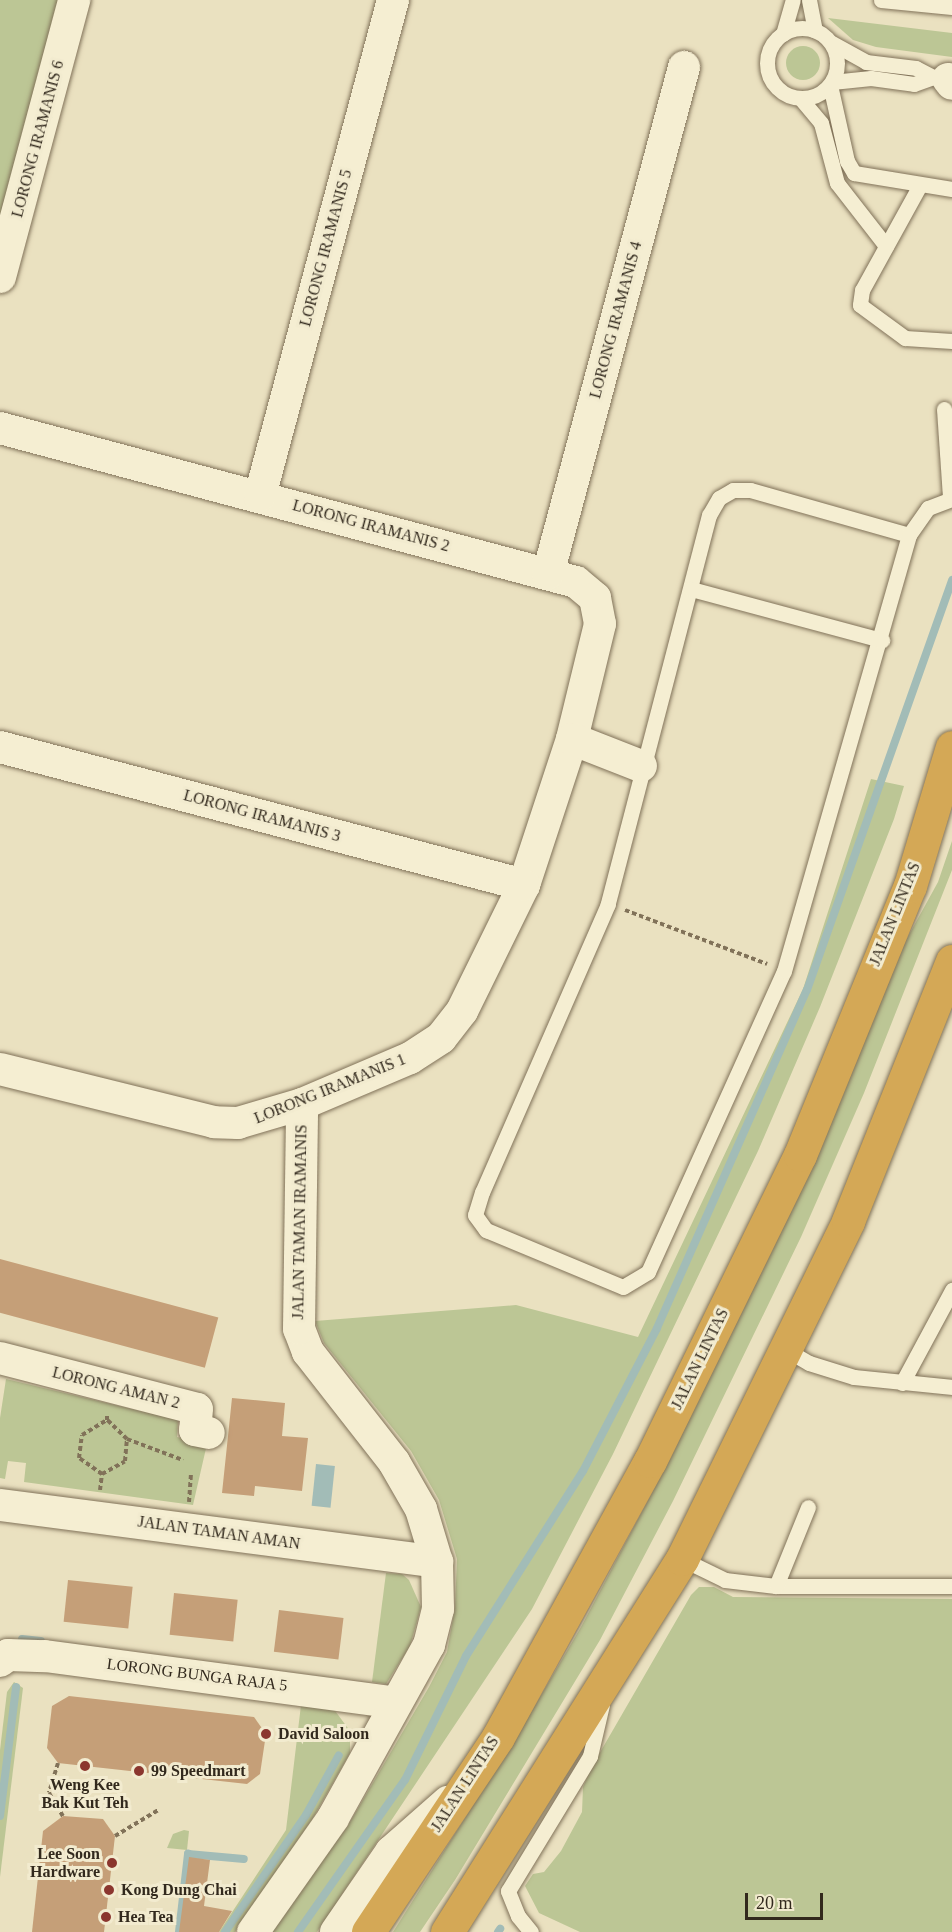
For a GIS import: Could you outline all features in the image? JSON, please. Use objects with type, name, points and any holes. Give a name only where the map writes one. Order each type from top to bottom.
[{"type":"highway","name":"JALAN LINTAS","points":[[368,1932],[498,1737],[656,1451],[800,1155],[910,886],[952,747]]},
{"type":"highway","points":[[910,886],[936,857],[952,815]]},
{"type":"highway","points":[[447,1932],[608,1682],[682,1558],[783,1348],[848,1221],[952,961]]},
{"type":"street","name":"LORONG IRAMANIS 6","points":[[0,277],[75,0]]},
{"type":"street","name":"LORONG IRAMANIS 5","points":[[260,496],[393,0]]},
{"type":"street","name":"LORONG IRAMANIS 4","points":[[548,574],[684,67]]},
{"type":"street","name":"LORONG IRAMANIS 2","points":[[0,428],[576,582],[595,598],[600,624],[572,739]]},
{"type":"street","points":[[572,739],[641,766]]},
{"type":"street","name":"LORONG IRAMANIS 1","points":[[0,1069],[214,1122],[238,1123],[264,1118],[302,1104],[410,1058],[441,1038],[462,1011],[524,885],[572,739]]},
{"type":"street","name":"LORONG IRAMANIS 3","points":[[0,747],[524,885]]},
{"type":"street","name":"JALAN TAMAN IRAMANIS","points":[[253,1932],[333,1818],[429,1645],[438,1609],[437,1562],[421,1509],[394,1462],[308,1352],[298,1329],[302,1104]]},
{"type":"street","name":"LORONG AMAN 2","points":[[0,1358],[197,1409],[195,1430],[209,1433]]},
{"type":"street","name":"JALAN TAMAN AMAN","points":[[0,1505],[437,1562]]},
{"type":"street","name":"LORONG BUNGA RAJA 5","points":[[0,1661],[9,1655],[45,1656],[395,1703]]},
{"type":"street","points":[[336,1932],[391,1852],[460,1792]]},
{"type":"lane","points":[[783,34],[793,0]]},
{"type":"lane","points":[[809,0],[814,30]]},
{"type":"lane","points":[[881,0],[952,7]]},
{"type":"lane","points":[[885,246],[837,183],[821,123],[801,99],[780,91],[768,73],[769,51],[783,34],[792,29],[814,30],[832,44],[866,62],[916,68],[946,80]]},
{"type":"lane","points":[[801,99],[822,93],[831,84],[838,64],[832,44]]},
{"type":"lane","points":[[831,84],[871,78],[914,84],[946,80]]},
{"type":"lane","points":[[831,84],[847,161],[854,173],[952,189]]},
{"type":"lane","points":[[920,185],[862,290],[860,305],[905,338],[952,342]]},
{"type":"lane","points":[[909,535],[750,490],[734,490],[719,498],[709,515],[691,589],[641,766],[608,904],[475,1215],[486,1230],[623,1287],[648,1272],[784,971],[882,640],[909,535],[928,508],[951,499],[944,409]]},
{"type":"lane","points":[[691,589],[882,640]]},
{"type":"lane","points":[[902,1383],[952,1290]]},
{"type":"lane","points":[[783,1348],[808,1363],[854,1377],[952,1388]]},
{"type":"lane","points":[[776,1586],[808,1507]]},
{"type":"lane","points":[[682,1558],[725,1580],[776,1586],[952,1586]]},
{"type":"lane","points":[[531,1932],[518,1916],[508,1891],[590,1756],[608,1682]]},
{"type":"path","points":[[608,904],[784,971]]},
{"type":"path","points":[[106,1420],[107,1411]]},
{"type":"path","points":[[106,1420],[127,1439],[183,1460]]},
{"type":"path","points":[[102,1474],[80,1458],[82,1435],[106,1420]]},
{"type":"path","points":[[102,1474],[125,1461],[127,1439]]},
{"type":"path","points":[[188,1511],[191,1472]]},
{"type":"path","points":[[99,1500],[102,1474]]},
{"type":"path","points":[[58,1763],[49,1793],[63,1816]]},
{"type":"path","points":[[115,1836],[160,1809]]},
{"type":"green space","points":[[0,0],[61,0],[0,227]]},
{"type":"green space","points":[[828,18],[952,33],[952,57],[876,47],[853,40]]},
{"type":"green space","points":[[803,46],[815,51],[820,63],[815,75],[803,80],[791,75],[786,63],[791,51]]},
{"type":"green space","points":[[871,779],[904,786],[894,819],[820,1007],[758,1151],[613,1454],[532,1609],[317,1932],[270,1932],[347,1827],[429,1687],[447,1652],[455,1607],[457,1559],[439,1500],[411,1451],[324,1343],[315,1321],[516,1305],[638,1337],[803,989]]},
{"type":"green space","points":[[952,841],[952,870],[864,1093],[801,1237],[673,1501],[600,1640],[455,1880],[420,1932],[393,1932],[523,1726],[581,1627],[655,1487],[894,962],[938,882]]},
{"type":"green space","points":[[6,1379],[178,1420],[177,1437],[207,1444],[193,1505],[24,1482],[26,1463],[8,1461],[5,1479],[0,1478],[0,1418]]},
{"type":"green space","points":[[386,1573],[402,1574],[409,1580],[421,1607],[410,1646],[386,1684],[372,1682]]},
{"type":"green space","points":[[699,1587],[714,1587],[733,1597],[952,1599],[952,1932],[580,1932],[539,1913],[525,1886],[533,1874],[544,1872],[561,1851],[582,1812],[583,1787],[591,1768],[691,1595]]},
{"type":"green space","points":[[14,1682],[23,1688],[0,1877],[0,1750],[7,1692]]},
{"type":"green space","points":[[301,1705],[333,1708],[350,1731],[350,1753],[313,1818],[235,1932],[219,1932],[286,1830]]},
{"type":"green space","points":[[184,1830],[189,1831],[187,1850],[167,1848],[173,1834]]},
{"type":"water","points":[[316,1464],[335,1466],[331,1508],[312,1506]]},
{"type":"building","points":[[0,1259],[218,1317],[205,1368],[0,1313]]},
{"type":"building","points":[[232,1398],[285,1403],[282,1436],[308,1438],[302,1491],[255,1486],[254,1496],[222,1493]]},
{"type":"building","points":[[68,1580],[133,1587],[128,1629],[64,1622]]},
{"type":"building","points":[[174,1593],[238,1600],[233,1641],[170,1635]]},
{"type":"building","points":[[279,1610],[344,1618],[338,1660],[274,1652]]},
{"type":"building","points":[[69,1696],[254,1717],[266,1734],[260,1774],[247,1784],[58,1763],[47,1748],[52,1706]]},
{"type":"building","points":[[63,1816],[103,1819],[115,1836],[104,1932],[32,1932],[43,1831]]},
{"type":"building","points":[[189,1857],[210,1860],[204,1906],[232,1911],[219,1932],[179,1932]]},
{"type":"waterway","points":[[298,1932],[405,1780],[466,1656],[583,1471],[657,1328],[807,990],[952,580]]},
{"type":"waterway","points":[[22,1639],[41,1641]]},
{"type":"waterway","points":[[0,1816],[16,1687]]},
{"type":"waterway","points":[[225,1932],[306,1815],[339,1755]]},
{"type":"waterway","points":[[179,1932],[188,1854],[244,1859]]},
{"type":"place","name":"David Saloon","points":[[266,1734]]},
{"type":"place","name":"Weng Kee Bak Kut Teh","points":[[85,1766]]},
{"type":"place","name":"99 Speedmart","points":[[139,1771]]},
{"type":"place","name":"Lee Soon Hardware","points":[[112,1863]]},
{"type":"place","name":"Kong Dung Chai","points":[[109,1890]]},
{"type":"place","name":"Hea Tea","points":[[106,1917]]}]
